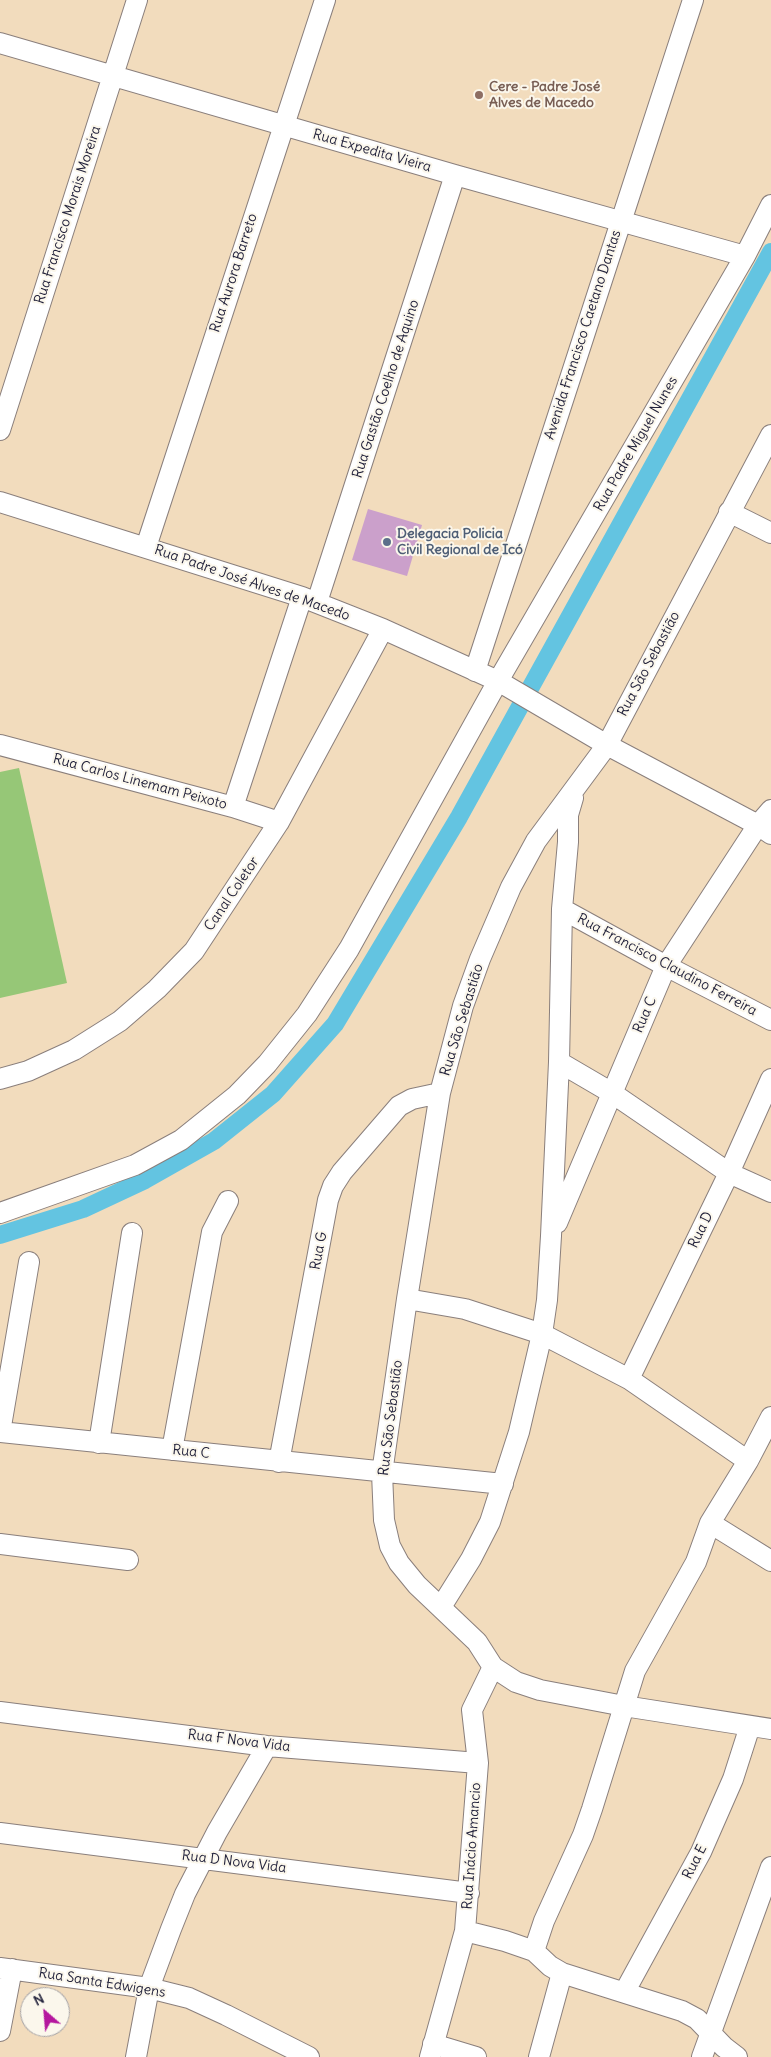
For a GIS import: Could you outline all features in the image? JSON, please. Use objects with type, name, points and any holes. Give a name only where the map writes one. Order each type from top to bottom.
[{"type":"street","name":"Rua Francisco Morais Moreira","points":[[0,430],[112,76],[138,0]]},
{"type":"street","name":"Rua Aurora Barreto","points":[[146,547],[324,0]]},
{"type":"street","name":"Avenida Francisco Caetano Dantas","points":[[476,670],[692,0]]},
{"type":"street","name":"Rua Expedita Vieira","points":[[0,42],[455,175],[745,256]]},
{"type":"street","name":"Rua Gastão Coelho de Aquino","points":[[233,807],[309,599],[455,175]]},
{"type":"street","name":"Rua Padre Miguel Nunes","points":[[0,1213],[135,1165],[181,1140],[238,1095],[307,1014],[349,949],[504,685],[745,256],[771,205]]},
{"type":"street","name":"Rua São Sebastião","points":[[493,1667],[477,1642],[399,1563],[390,1546],[384,1520],[382,1473],[407,1299],[440,1093],[463,1006],[511,887],[536,841],[607,745],[771,435]]},
{"type":"street","name":"Rua Padre José Alves de Macedo","points":[[0,502],[309,599],[383,629],[476,670],[607,745],[767,823]]},
{"type":"street","points":[[729,512],[771,533]]},
{"type":"street","name":"Canal Coletor","points":[[0,1079],[28,1071],[74,1050],[120,1021],[157,989],[194,951],[279,822],[383,629]]},
{"type":"street","name":"Rua Carlos Linemam Peixoto","points":[[0,745],[233,807],[279,822]]},
{"type":"street","points":[[441,1607],[472,1560],[490,1522],[519,1432],[542,1334],[547,1300],[551,1236],[559,1062],[562,909],[568,842],[568,815],[575,789]]},
{"type":"street","name":"Rua C","points":[[551,1236],[666,966],[767,823]]},
{"type":"street","name":"Rua Francisco Claudino Ferreira","points":[[562,909],[666,966],[771,1020]]},
{"type":"street","points":[[559,1062],[612,1093],[729,1173],[771,1192]]},
{"type":"street","name":"Rua D","points":[[629,1379],[729,1173],[771,1080]]},
{"type":"street","name":"Rua G","points":[[279,1462],[328,1200],[333,1186],[342,1172],[399,1106],[412,1098],[440,1093]]},
{"type":"street","points":[[172,1450],[212,1232],[228,1201]]},
{"type":"street","points":[[99,1443],[132,1233]]},
{"type":"street","points":[[0,1432],[29,1262]]},
{"type":"street","points":[[407,1299],[465,1309],[542,1334],[629,1379],[748,1461]]},
{"type":"street","points":[[534,1951],[544,1921],[583,1835],[635,1671],[696,1562],[710,1523],[748,1461],[771,1417]]},
{"type":"street","name":"Rua C","points":[[0,1432],[382,1473],[503,1484]]},
{"type":"street","points":[[710,1523],[771,1561]]},
{"type":"street","points":[[0,1544],[128,1560]]},
{"type":"street","points":[[493,1667],[516,1682],[540,1690],[624,1706],[771,1729]]},
{"type":"street","name":"Rua Inácio Amancio","points":[[432,2051],[465,1931],[478,1763],[472,1710],[493,1667]]},
{"type":"street","name":"Rua F Nova Vida","points":[[0,1712],[267,1746],[478,1763]]},
{"type":"street","name":"Rua E","points":[[625,1991],[701,1852],[733,1779],[750,1726]]},
{"type":"street","points":[[136,2057],[149,1988],[185,1894],[233,1802],[267,1746]]},
{"type":"street","name":"Rua D Nova Vida","points":[[0,1833],[469,1893]]},
{"type":"street","points":[[702,2057],[771,1867]]},
{"type":"street","points":[[465,1931],[505,1941],[534,1951],[550,1966],[562,1973],[682,2010],[697,2019],[737,2057]]},
{"type":"street","points":[[0,2031],[6,1968]]},
{"type":"street","name":"Rua Santa Edwigens","points":[[6,1968],[149,1988],[189,1998],[309,2057]]},
{"type":"street","points":[[539,2057],[562,1973]]},
{"type":"street","points":[[432,2051],[476,2057]]},
{"type":"green space","points":[[19,768],[67,983],[0,998],[0,772]]},
{"type":"building","name":"Delegacia Policia Civil Regional de Icó","points":[[368,509],[422,525],[407,576],[352,560]]},
{"type":"waterway","points":[[0,1235],[83,1209],[145,1180],[214,1141],[273,1094],[335,1024],[459,817],[771,252]]},
{"type":"place","name":"Cere - Padre José Alves de Macedo","points":[[479,95]]},
{"type":"place","name":"Delegacia Policia Civil Regional de Icó","points":[[387,542]]}]
